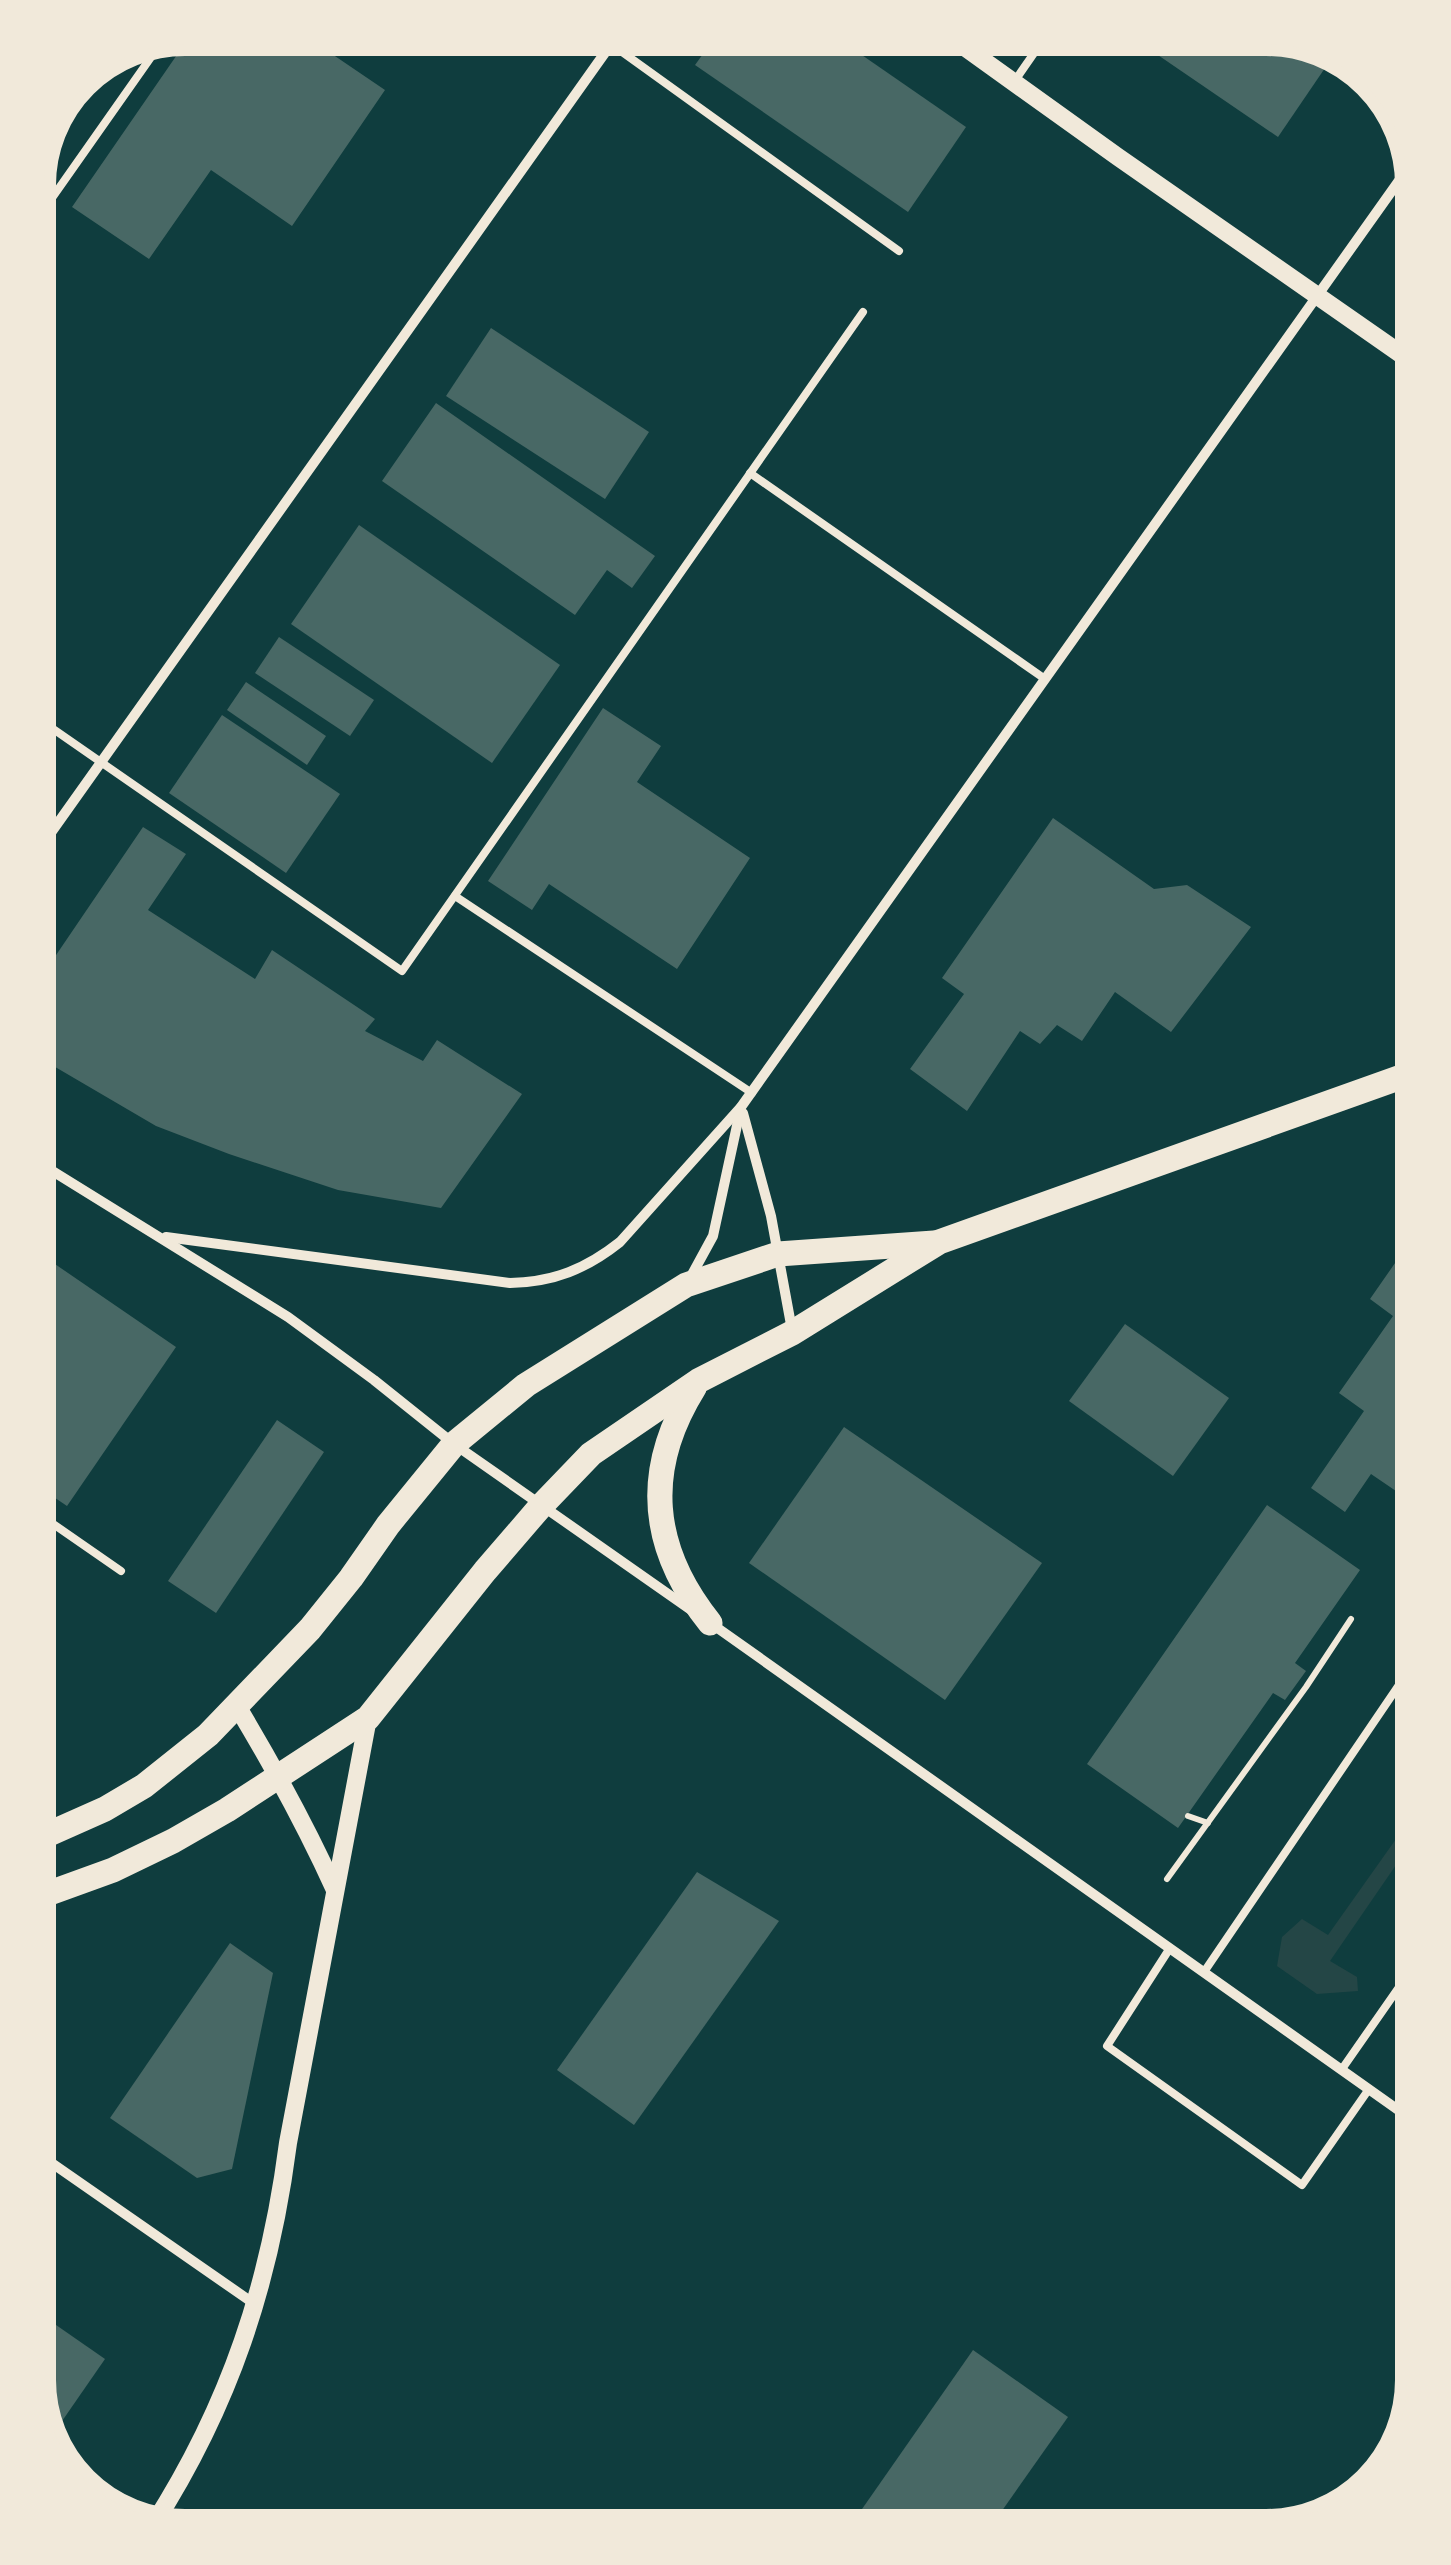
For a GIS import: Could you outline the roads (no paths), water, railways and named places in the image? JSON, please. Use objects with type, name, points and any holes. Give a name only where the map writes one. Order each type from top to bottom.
[{"type":"main road","points":[[50,1893],[113,1870],[173,1842],[368,1718],[485,1571],[592,1454],[698,1381],[792,1334],[939,1242],[1401,1076]]},
{"type":"main road","points":[[50,1835],[105,1810],[144,1786],[208,1736],[310,1629],[454,1444],[526,1385],[686,1285],[778,1254],[939,1242]]},
{"type":"main road","points":[[698,1381],[668,1440],[660,1506],[675,1569],[690,1598],[710,1623]]},
{"type":"street","points":[[50,834],[607,50]]},
{"type":"street","points":[[969,50],[1401,354]]},
{"type":"street","points":[[160,1236],[510,1283],[556,1278],[600,1258],[620,1242],[741,1107],[1401,179]]},
{"type":"street","points":[[741,1107],[771,1216],[792,1334]]},
{"type":"street","points":[[686,1285],[713,1236],[741,1107]]},
{"type":"street","points":[[50,1169],[288,1317],[454,1444],[1401,2112]]},
{"type":"street","points":[[237,1706],[280,1776],[335,1891]]},
{"type":"street","points":[[161,2512],[212,2421],[256,2305],[281,2198],[368,1718]]},
{"type":"street","points":[[50,2162],[256,2305]]},
{"type":"lane","points":[[619,50],[899,250]]},
{"type":"lane","points":[[1014,82],[1036,50]]},
{"type":"lane","points":[[50,201],[152,55]]},
{"type":"lane","points":[[50,727],[402,971],[863,312]]},
{"type":"lane","points":[[750,473],[1045,679]]},
{"type":"lane","points":[[455,896],[752,1092]]},
{"type":"lane","points":[[50,1522],[121,1571]]},
{"type":"lane","points":[[1204,1972],[1401,1682]]},
{"type":"lane","points":[[1170,1948],[1107,2046],[1302,2184],[1369,2088]]},
{"type":"lane","points":[[1342,2069],[1401,1984]]}]
